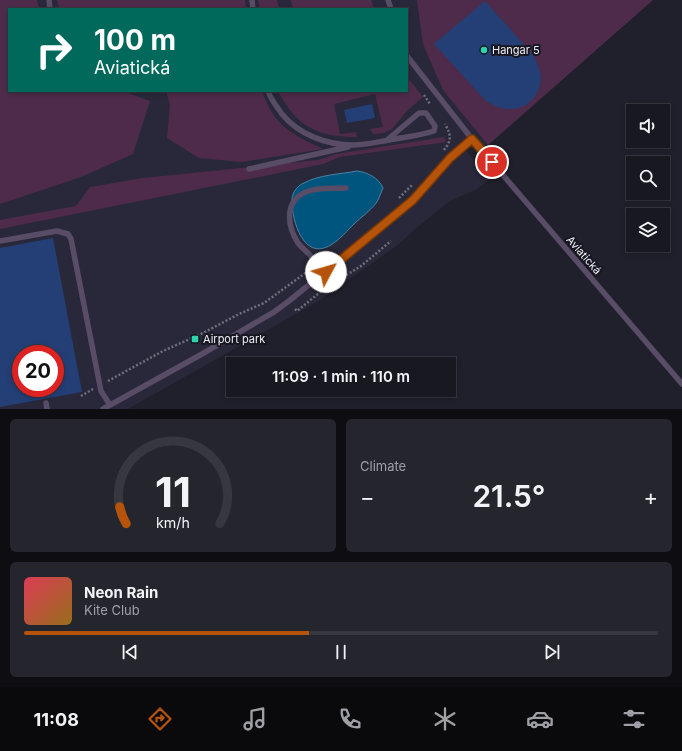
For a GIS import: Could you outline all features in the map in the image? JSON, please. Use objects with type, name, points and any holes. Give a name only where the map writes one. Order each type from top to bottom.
[{"type":"lane","name":"Aviatická","points":[[408,57],[472,139],[682,384]]},
{"type":"lane","points":[[269,92],[285,118],[309,136],[323,141],[354,145]]},
{"type":"lane","points":[[249,169],[354,145],[387,140],[424,134],[434,131],[435,126],[426,113],[419,113],[387,140]]},
{"type":"lane","points":[[103,409],[274,312],[326,272],[413,200],[450,158],[472,139]]},
{"type":"lane","points":[[326,272],[299,243],[294,234],[289,212],[292,204],[297,198],[306,192],[346,188]]},
{"type":"lane","points":[[0,241],[57,231],[68,234],[71,239],[101,391],[110,405]]},
{"type":"path","points":[[281,290],[297,311],[324,289],[361,266],[391,241]]},
{"type":"shaded area","points":[[0,0],[653,0],[488,145],[465,149],[489,180],[477,189],[450,201],[399,244],[317,302],[128,409],[0,409]]},
{"type":"shaded area","points":[[0,0],[37,0],[39,8],[8,8],[8,92],[125,92],[150,101],[133,154],[81,177],[0,204]]},
{"type":"shaded area","points":[[57,0],[245,0],[246,8],[59,8]]},
{"type":"shaded area","points":[[258,0],[277,0],[279,8],[260,8]]},
{"type":"shaded area","points":[[291,0],[371,0],[374,8],[293,8]]},
{"type":"shaded area","points":[[417,0],[653,0],[488,145],[443,90],[423,44]]},
{"type":"shaded area","points":[[408,78],[423,97],[407,111],[392,129],[384,133],[373,134],[370,129],[383,127],[375,94],[334,104],[340,134],[356,132],[357,137],[330,135],[310,128],[293,113],[279,92],[408,92]]},
{"type":"shaded area","points":[[166,92],[262,92],[272,113],[285,128],[323,149],[242,162],[199,158],[167,138],[170,105]]},
{"type":"shaded area","points":[[444,137],[446,142],[340,157],[323,164],[0,229],[0,220],[76,206],[90,187],[143,178],[318,160],[336,154]]},
{"type":"water","points":[[357,171],[372,176],[381,184],[383,188],[376,203],[332,244],[324,248],[316,249],[309,246],[299,232],[293,215],[292,197],[294,192],[302,184],[316,178]]},
{"type":"building","name":"Hangar 5","points":[[485,1],[534,56],[539,68],[541,78],[539,89],[534,98],[526,105],[516,109],[506,109],[495,106],[485,100],[434,44]]},
{"type":"building","points":[[372,104],[375,118],[347,123],[344,110]]},
{"type":"building","points":[[53,238],[82,392],[64,395],[64,345],[12,345],[12,397],[55,397],[0,407],[0,248]]},
{"type":"place","name":"Hangar 5","points":[[484,50]]},
{"type":"place","name":"Airport park","points":[[195,339]]},
{"type":"route","points":[[326,272],[413,200],[450,158],[472,139],[492,162]]}]
